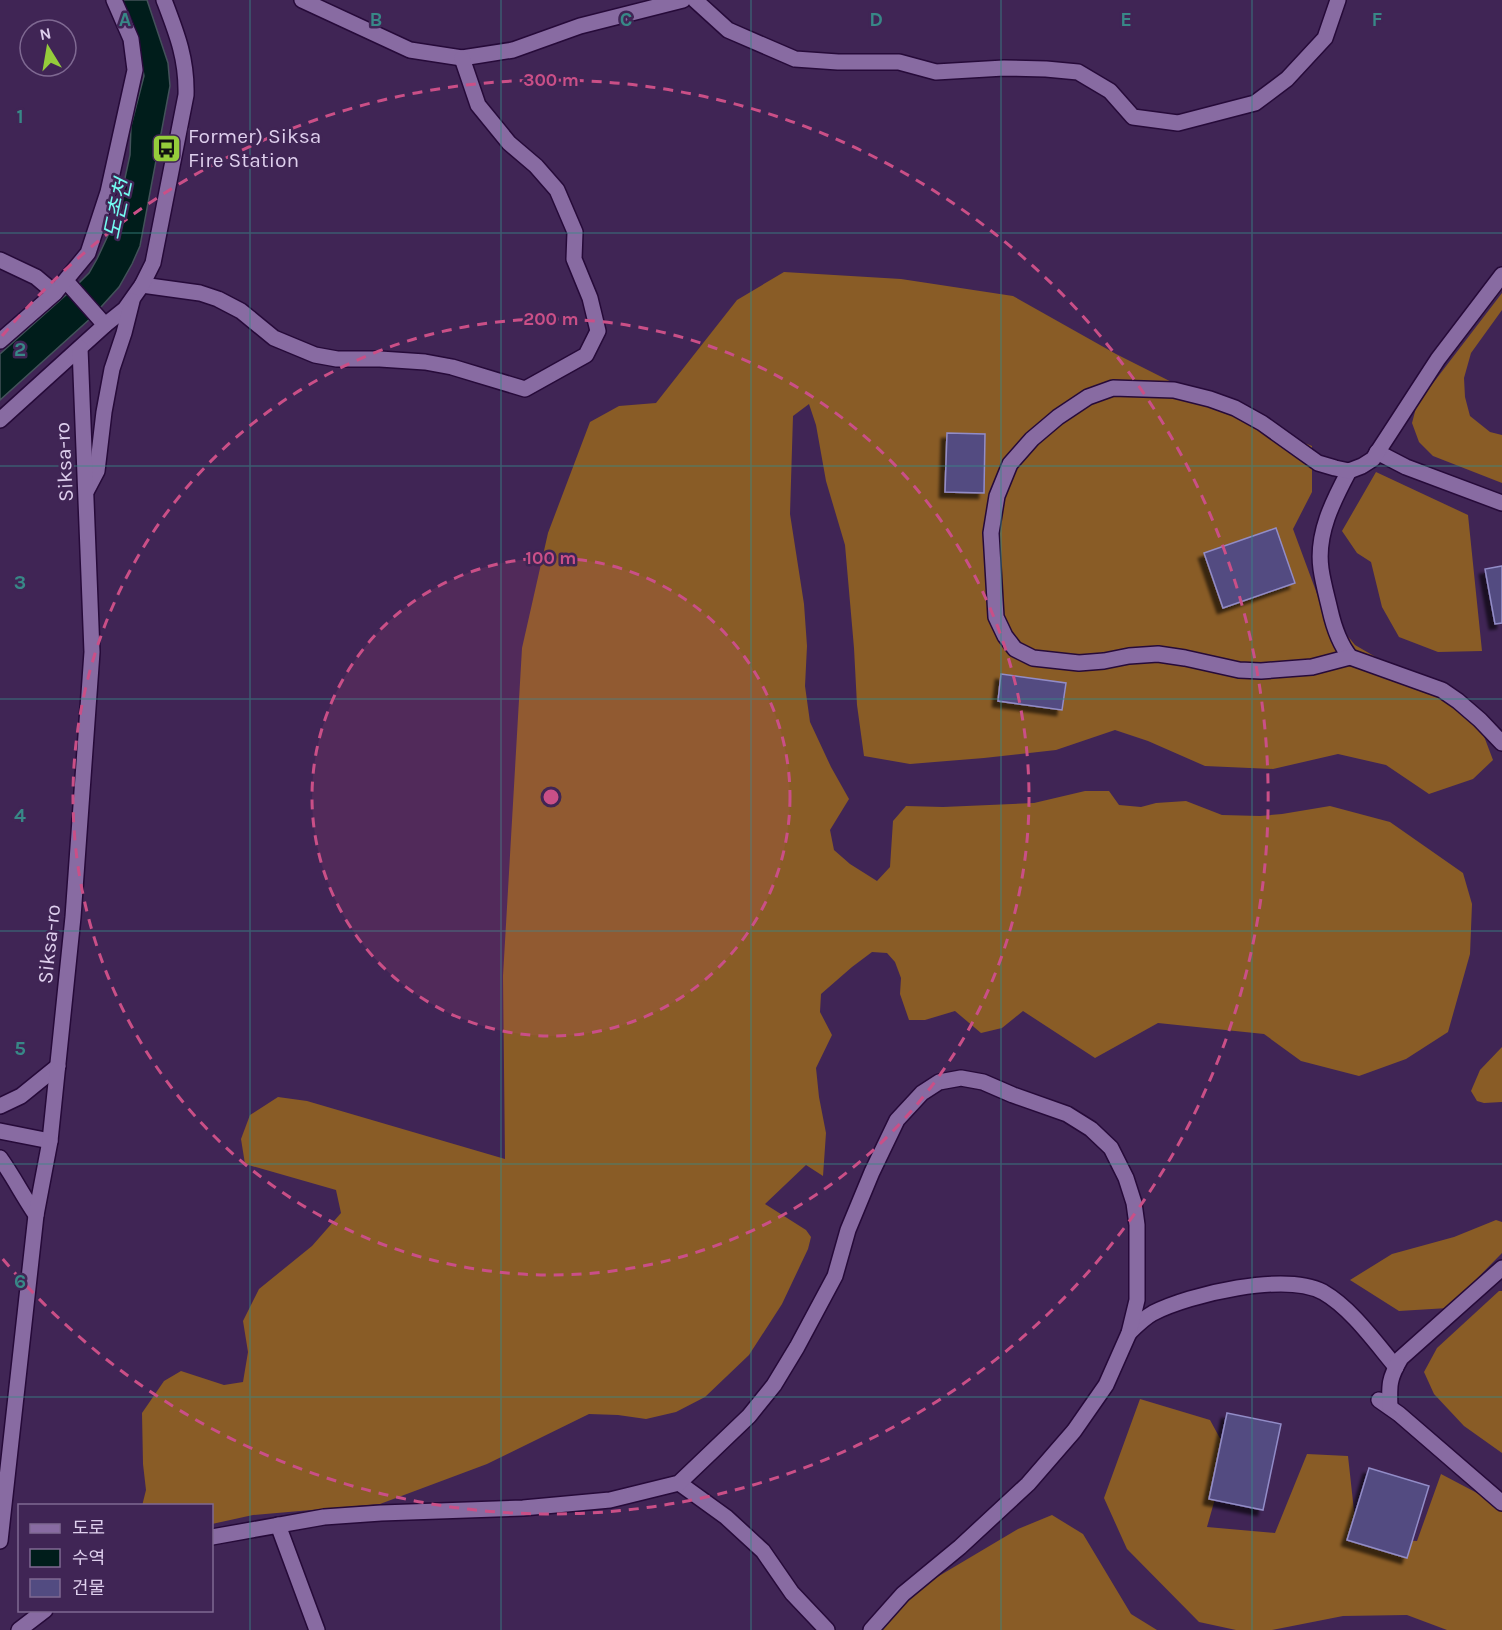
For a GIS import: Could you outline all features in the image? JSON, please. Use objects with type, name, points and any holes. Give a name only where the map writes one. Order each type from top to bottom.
[{"type":"street","points":[[0,341],[68,284],[88,253],[108,192],[135,70],[131,39],[114,0]]},
{"type":"street","points":[[0,420],[80,348],[103,323],[125,309],[142,285],[153,263],[186,95],[187,77],[178,37],[164,0]]},
{"type":"street","points":[[302,0],[410,50],[462,58],[513,50],[580,26],[683,0]]},
{"type":"street","points":[[694,0],[728,30],[795,59],[899,62],[936,72],[1005,68],[1078,72],[1110,91],[1133,117],[1178,123],[1255,103],[1287,79],[1325,38],[1338,0]]},
{"type":"street","points":[[142,285],[200,293],[218,299],[241,311],[274,338],[315,355],[337,359],[425,362],[452,367],[525,389],[586,355],[598,331],[591,298],[574,259],[575,232],[557,190],[536,166],[509,143],[478,105],[462,58]]},
{"type":"street","points":[[0,261],[36,277],[55,293]]},
{"type":"street","points":[[1350,657],[1312,667],[1261,671],[1239,670],[1158,654],[1079,663],[1032,658],[1015,649],[1005,636],[996,617],[991,533],[998,496],[1010,464],[1032,439],[1058,417],[1088,397],[1113,388],[1174,390],[1210,399],[1236,408],[1262,423],[1318,463],[1348,471],[1362,466],[1373,459],[1438,359],[1502,275]]},
{"type":"street","points":[[68,284],[103,323]]},
{"type":"street","points":[[87,490],[97,471],[102,421],[112,369],[132,300]]},
{"type":"street","name":"Siksa-ro","points":[[0,1541],[36,1215],[50,1141],[58,1066],[73,917],[92,652],[80,348]]},
{"type":"street","points":[[1377,452],[1406,467],[1502,503]]},
{"type":"street","points":[[1348,471],[1326,519],[1320,567],[1336,633],[1344,649],[1350,657],[1442,690],[1480,720],[1502,743]]},
{"type":"street","points":[[0,1106],[21,1096],[58,1066]]},
{"type":"street","points":[[213,1537],[324,1517],[523,1508],[610,1500],[679,1483],[748,1416],[774,1385],[797,1347],[835,1276],[848,1230],[897,1120],[922,1093],[939,1082],[961,1078],[983,1082],[1012,1095],[1067,1114],[1091,1129],[1111,1148],[1126,1178],[1134,1203],[1137,1225],[1137,1300],[1129,1333],[1106,1385],[1074,1431],[1028,1484],[903,1594],[871,1630]]},
{"type":"street","points":[[0,1131],[50,1141]]},
{"type":"street","points":[[0,1158],[36,1215]]},
{"type":"street","points":[[1502,1268],[1401,1358],[1392,1373],[1384,1404],[1399,1414],[1502,1503]]},
{"type":"street","points":[[1129,1333],[1151,1314],[1174,1304],[1204,1296],[1261,1285],[1310,1287],[1322,1292],[1342,1306],[1396,1368]]},
{"type":"street","points":[[679,1483],[726,1517],[763,1551],[792,1593],[827,1630]]},
{"type":"street","points":[[278,1525],[317,1630]]},
{"type":"street","points":[[19,1630],[44,1612]]},
{"type":"shaded area","points":[[784,272],[901,279],[1013,296],[1116,354],[1249,421],[1312,446],[1312,492],[1293,529],[1320,602],[1355,645],[1453,702],[1482,731],[1493,760],[1473,779],[1429,794],[1386,765],[1338,754],[1273,769],[1205,766],[1148,741],[1115,730],[1056,750],[984,758],[910,764],[864,756],[857,705],[845,545],[826,481],[816,425],[809,404],[793,416],[790,514],[804,604],[807,646],[805,686],[810,722],[849,799],[830,830],[834,850],[850,864],[877,881],[890,867],[893,821],[906,806],[943,807],[1034,803],[1085,791],[1109,791],[1119,805],[1141,807],[1156,803],[1186,801],[1222,815],[1260,816],[1330,806],[1390,822],[1463,873],[1472,904],[1470,954],[1448,1032],[1406,1059],[1359,1076],[1301,1061],[1264,1034],[1158,1023],[1095,1058],[1023,1011],[1002,1028],[981,1033],[955,1011],[925,1020],[909,1020],[900,994],[901,978],[895,962],[887,953],[872,952],[821,994],[820,1012],[832,1035],[816,1068],[826,1133],[823,1176],[806,1165],[765,1204],[806,1230],[811,1237],[808,1249],[782,1304],[749,1355],[705,1397],[676,1412],[646,1419],[589,1414],[487,1464],[380,1504],[253,1515],[213,1524],[213,1504],[142,1504],[146,1490],[142,1413],[164,1381],[181,1371],[224,1385],[243,1382],[248,1352],[243,1321],[259,1289],[312,1246],[341,1213],[336,1190],[245,1164],[241,1139],[250,1115],[278,1097],[307,1101],[505,1159],[503,976],[522,648],[548,533],[590,422],[619,406],[656,403],[737,300]]},
{"type":"shaded area","points":[[1502,293],[1502,310],[1471,353],[1464,378],[1465,397],[1470,416],[1490,432],[1502,435],[1502,483],[1433,456],[1419,442],[1412,423],[1417,404]]},
{"type":"shaded area","points":[[1376,472],[1468,515],[1482,651],[1438,652],[1399,637],[1382,607],[1371,562],[1357,553],[1342,531]]},
{"type":"shaded area","points":[[1502,1047],[1502,1102],[1477,1101],[1471,1091],[1480,1070]]},
{"type":"shaded area","points":[[1496,1220],[1502,1222],[1502,1253],[1448,1308],[1399,1311],[1350,1280],[1392,1254],[1454,1237]]},
{"type":"shaded area","points":[[1499,1291],[1502,1291],[1502,1453],[1464,1426],[1434,1394],[1424,1372],[1437,1348]]},
{"type":"shaded area","points":[[1140,1399],[1210,1420],[1228,1453],[1207,1527],[1275,1533],[1307,1454],[1348,1456],[1357,1538],[1417,1541],[1441,1474],[1479,1494],[1502,1510],[1502,1630],[1447,1630],[1407,1615],[1343,1616],[1272,1630],[1236,1630],[1199,1622],[1127,1549],[1104,1498]]},
{"type":"shaded area","points":[[1052,1515],[1083,1534],[1131,1614],[1157,1630],[868,1630],[880,1611],[1018,1529]]},
{"type":"water","name":"도촌천","points":[[122,0],[147,0],[168,63],[170,86],[140,246],[119,287],[92,317],[0,400],[0,354],[89,273],[111,229],[130,155],[131,126],[144,76],[137,37]]},
{"type":"building","points":[[947,433],[985,434],[984,493],[945,492]]},
{"type":"building","points":[[1276,528],[1295,583],[1223,608],[1204,553]]},
{"type":"building","points":[[1502,566],[1502,623],[1495,624],[1485,569]]},
{"type":"building","points":[[1001,674],[1066,683],[1062,710],[998,701]]},
{"type":"building","points":[[1227,1413],[1281,1424],[1263,1510],[1209,1499]]},
{"type":"building","points":[[1369,1468],[1429,1486],[1407,1558],[1347,1540]]},
{"type":"place","name":"Former) Siksa Fire Station","points":[[167,148]]}]
